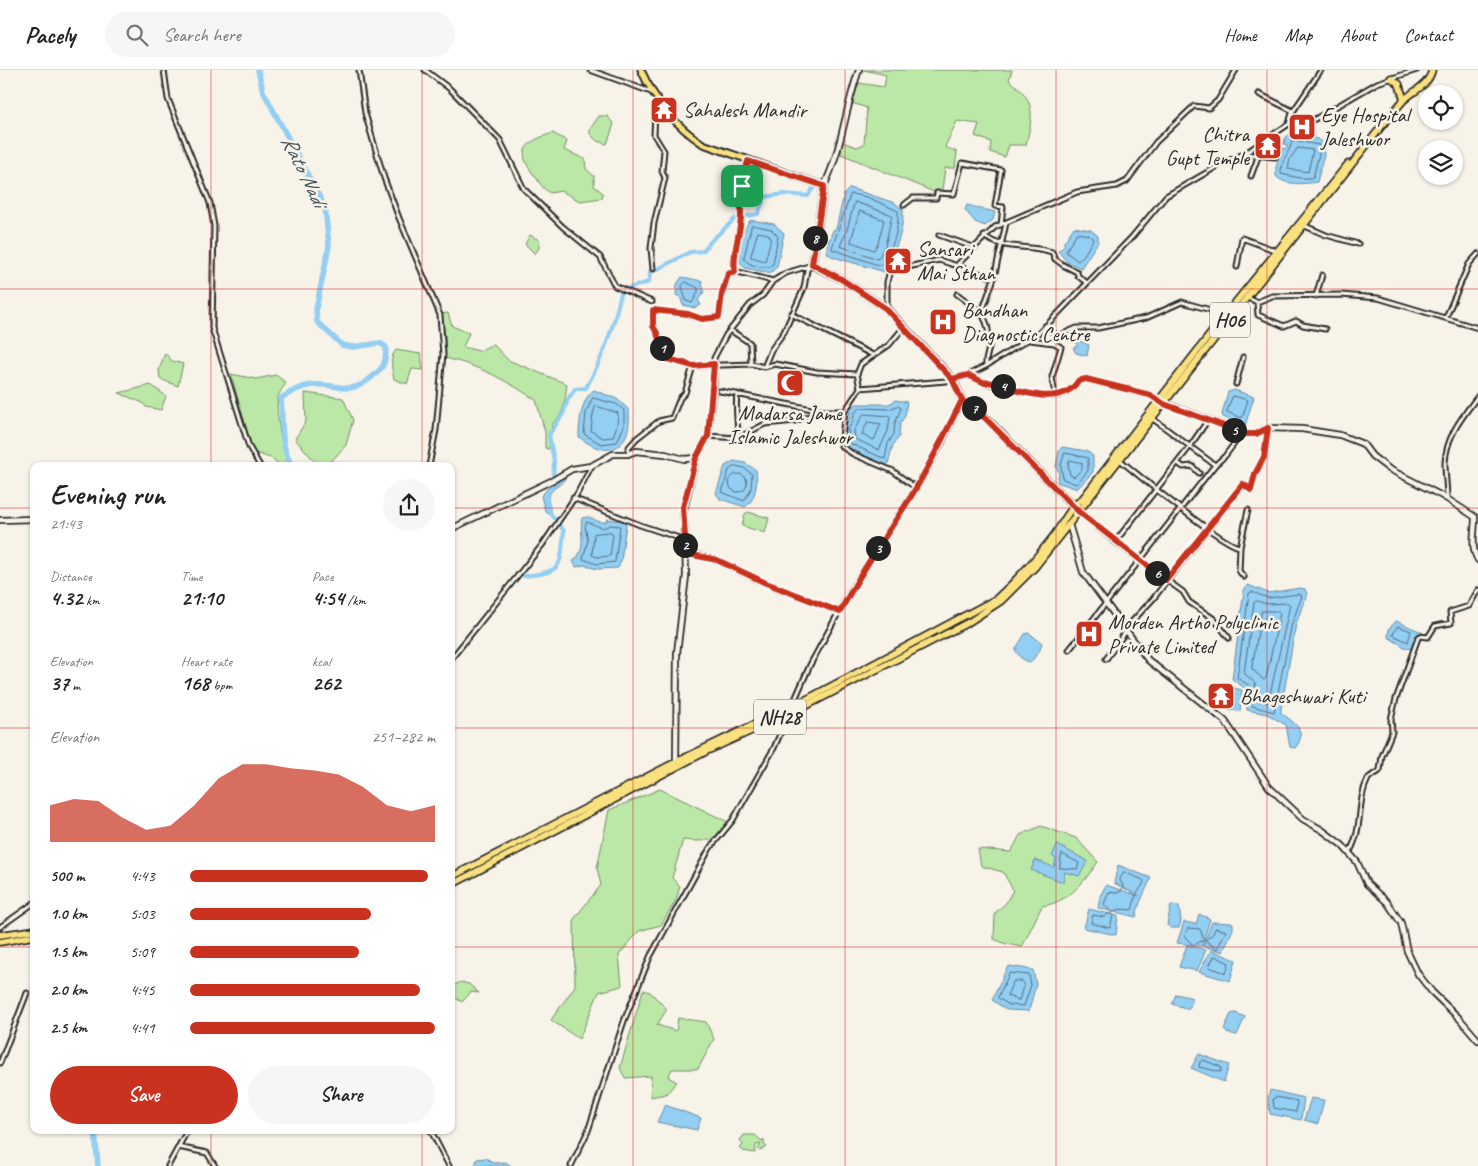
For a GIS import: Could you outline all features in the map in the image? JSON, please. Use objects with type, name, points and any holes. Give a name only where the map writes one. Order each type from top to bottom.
[{"type":"highway","name":"H06","points":[[1073,506],[1083,498],[1248,298],[1404,100],[1431,77],[1432,70]]},
{"type":"highway","points":[[1391,78],[1399,84],[1404,100]]},
{"type":"highway","name":"H06","points":[[1079,512],[1153,419],[1161,402],[1226,314],[1374,131],[1381,128]]},
{"type":"highway","name":"NH28","points":[[455,875],[651,777],[784,716],[797,705],[996,599],[1049,542],[1064,523],[1073,506]]},
{"type":"highway","name":"NH28","points":[[455,882],[676,762],[990,610],[1035,568],[1079,512]]},
{"type":"highway","points":[[0,935],[30,931]]},
{"type":"highway","points":[[0,942],[30,937]]},
{"type":"main road","points":[[641,70],[658,102],[688,134],[712,148],[824,186],[812,264],[841,279],[887,309],[952,379],[962,400],[986,419],[1079,512]]},
{"type":"street","points":[[164,70],[168,99],[210,203],[214,226],[212,328],[249,447],[258,462]]},
{"type":"street","points":[[359,70],[365,113],[384,178],[440,315],[443,354],[436,430],[430,462]]},
{"type":"street","points":[[425,70],[450,89],[500,140],[524,189],[563,227],[600,258],[615,286],[652,302]]},
{"type":"street","points":[[590,70],[651,92]]},
{"type":"street","points":[[824,186],[834,164],[850,94],[859,70]]},
{"type":"street","points":[[957,264],[984,236],[1000,225],[1077,192],[1117,186],[1127,181],[1156,142],[1194,106],[1209,108],[1218,100],[1236,70]]},
{"type":"street","points":[[1289,124],[1293,111],[1321,70]]},
{"type":"street","points":[[860,388],[952,379],[968,375],[986,366],[1029,339],[1045,326],[1132,237],[1166,196],[1244,154],[1289,124],[1315,119],[1370,86],[1418,70]]},
{"type":"street","points":[[1259,94],[1293,111]]},
{"type":"street","points":[[653,269],[651,248],[654,223],[665,178],[662,171],[664,151],[654,135],[655,111],[658,102]]},
{"type":"street","points":[[1244,154],[1258,157],[1275,157]]},
{"type":"street","points":[[1251,176],[1258,157]]},
{"type":"street","points":[[735,272],[734,262],[741,216],[740,202],[748,161]]},
{"type":"street","points":[[904,205],[913,198],[936,198],[937,193],[954,194],[962,164],[987,167],[1001,170],[995,206],[1003,207],[1000,225]]},
{"type":"street","points":[[986,366],[988,335],[982,312],[994,278],[1006,223]]},
{"type":"street","points":[[1305,226],[1326,235],[1358,244]]},
{"type":"street","points":[[939,235],[973,247]]},
{"type":"street","points":[[984,236],[990,241],[1002,244],[1052,252],[1055,259],[1077,272],[1078,276],[1087,283]]},
{"type":"street","points":[[1237,267],[1242,238],[1277,251]]},
{"type":"street","points":[[1446,317],[1469,264],[1478,254]]},
{"type":"street","points":[[887,309],[887,282],[890,271],[932,260],[957,264],[994,278]]},
{"type":"street","points":[[676,762],[677,653],[685,592],[686,551],[683,507],[696,458],[708,436],[714,358],[730,330],[750,305],[763,295],[773,281],[786,273],[812,264]]},
{"type":"street","points":[[764,367],[771,350],[784,332],[804,288],[807,270],[812,264]]},
{"type":"street","points":[[773,281],[735,272],[728,274],[722,293],[719,317],[702,319],[688,314],[653,310],[653,326],[664,357],[693,366],[751,364],[764,367],[775,364],[816,372],[858,374]]},
{"type":"street","points":[[1316,296],[1322,275]]},
{"type":"street","points":[[957,294],[982,312]]},
{"type":"street","points":[[1248,298],[1257,302],[1272,296],[1341,295],[1378,298],[1478,328]]},
{"type":"street","points":[[1045,326],[1058,336],[1076,328],[1098,328],[1146,318],[1182,302],[1226,314]]},
{"type":"street","points":[[1257,302],[1258,315],[1280,325],[1284,326],[1296,320],[1303,325],[1326,329]]},
{"type":"street","points":[[791,314],[873,355]]},
{"type":"street","points":[[904,327],[890,345],[860,364],[858,374],[860,388],[845,411],[841,446],[852,454],[892,471],[916,488]]},
{"type":"street","points":[[730,330],[750,343],[751,364]]},
{"type":"street","points":[[1029,339],[1061,347],[1052,378],[1055,395]]},
{"type":"street","points":[[1236,384],[1243,358]]},
{"type":"street","points":[[628,454],[629,447],[636,438],[659,421],[672,418],[680,398],[685,393],[693,366]]},
{"type":"street","points":[[968,375],[985,383],[989,382],[1019,392],[1055,395],[1066,393],[1078,381],[1086,379],[1150,395],[1161,402],[1242,433],[1256,434],[1268,428],[1302,429],[1340,435],[1363,444],[1372,456],[1390,469],[1477,515],[1477,532],[1472,545],[1478,560]]},
{"type":"street","points":[[720,391],[823,411],[845,411]]},
{"type":"street","points":[[737,394],[735,404],[738,438]]},
{"type":"street","points":[[1447,499],[1445,460],[1449,443],[1453,431],[1478,396]]},
{"type":"street","points":[[797,705],[810,665],[853,586],[942,444],[962,400]]},
{"type":"street","points":[[708,436],[738,438],[765,424],[794,421],[823,411]]},
{"type":"street","points":[[1153,419],[1215,465]]},
{"type":"street","points":[[1115,542],[1190,447],[1208,420]]},
{"type":"street","points":[[1106,659],[1127,629],[1243,484],[1251,490],[1255,474],[1264,457],[1268,428]]},
{"type":"street","points":[[1069,650],[1215,465],[1226,456],[1242,433]]},
{"type":"street","points":[[455,527],[572,469],[591,466],[613,454],[628,454],[636,451],[664,454],[684,459],[696,458]]},
{"type":"street","points":[[1120,460],[1208,530],[1234,546],[1240,547]]},
{"type":"street","points":[[1178,462],[1183,467],[1192,466],[1198,473]]},
{"type":"street","points":[[455,654],[544,544],[574,498],[591,466]]},
{"type":"street","points":[[574,498],[640,526],[685,540]]},
{"type":"street","points":[[1244,578],[1239,571],[1240,547],[1248,510]]},
{"type":"street","points":[[1079,512],[1115,542],[1184,592],[1189,602],[1214,619],[1229,638]]},
{"type":"street","points":[[0,520],[30,519]]},
{"type":"street","points":[[1069,523],[1083,572],[1108,603],[1148,660],[1230,727],[1268,786],[1303,820],[1322,830],[1357,862],[1367,884],[1387,902],[1401,923],[1407,951],[1418,974],[1432,992],[1460,1018],[1478,1040]]},
{"type":"street","points":[[686,551],[717,560],[766,583],[840,612]]},
{"type":"street","points":[[1348,853],[1356,842],[1362,800],[1368,780],[1380,770],[1382,756],[1392,732],[1391,719],[1396,699],[1418,638],[1420,636],[1428,637],[1435,626],[1451,623],[1450,612],[1469,606],[1478,590]]},
{"type":"street","points":[[571,1166],[588,1131],[624,1021],[650,957],[710,848],[733,820],[774,748],[781,732],[784,716]]},
{"type":"street","points":[[0,928],[30,906]]},
{"type":"street","points":[[0,1063],[26,993]]},
{"type":"street","points":[[168,1166],[185,1134]]},
{"type":"street","points":[[433,1134],[449,1166]]},
{"type":"street","points":[[178,1147],[207,1153],[215,1166]]},
{"type":"green space","points":[[864,70],[1012,70],[1009,80],[1024,95],[1031,109],[1026,145],[1009,145],[1005,157],[990,152],[991,142],[975,136],[979,124],[957,121],[945,147],[957,152],[955,168],[945,168],[942,190],[934,192],[841,154],[842,142],[857,147],[864,144],[867,108],[852,103],[859,83],[884,87],[886,75]]},
{"type":"green space","points":[[599,116],[607,116],[614,124],[607,144],[597,141],[590,134],[590,129]]},
{"type":"green space","points":[[553,133],[567,141],[564,150],[585,159],[586,169],[594,176],[594,186],[603,193],[602,198],[580,201],[561,191],[550,193],[541,185],[528,166],[524,153],[530,143]]},
{"type":"green space","points":[[530,235],[539,240],[539,248],[535,254],[525,244]]},
{"type":"green space","points":[[448,313],[452,326],[469,333],[463,347],[479,351],[493,344],[508,360],[567,384],[562,411],[552,424],[549,449],[545,448],[545,432],[536,400],[492,374],[445,358],[445,336],[441,314]]},
{"type":"green space","points":[[396,350],[421,354],[423,370],[412,369],[407,384],[394,379],[392,360]]},
{"type":"green space","points":[[165,353],[172,361],[183,364],[178,386],[160,379],[159,370]]},
{"type":"green space","points":[[231,374],[256,379],[276,375],[286,383],[279,395],[277,411],[284,453],[288,462],[276,462],[273,459],[253,452]]},
{"type":"green space","points":[[151,385],[166,396],[161,410],[146,407],[143,403],[119,393]]},
{"type":"green space","points":[[305,393],[343,398],[353,420],[346,445],[331,462],[315,462],[295,439],[306,421]]},
{"type":"green space","points":[[748,512],[769,518],[765,533],[742,526],[745,514]]},
{"type":"green space","points":[[660,789],[728,822],[718,834],[709,840],[683,840],[672,878],[680,886],[676,900],[661,925],[639,931],[619,955],[622,986],[599,992],[579,1039],[551,1020],[575,986],[574,919],[601,885],[597,868],[609,810]]},
{"type":"green space","points":[[1041,826],[1076,838],[1098,862],[1081,884],[1068,896],[1052,904],[1042,906],[1022,947],[1006,944],[994,939],[995,913],[1006,903],[1013,890],[1003,872],[981,866],[978,849],[1011,852],[1020,835]]},
{"type":"green space","points":[[461,982],[469,984],[479,993],[471,992],[462,1002],[455,998],[455,985]]},
{"type":"green space","points":[[643,990],[650,992],[667,1009],[657,1025],[676,1031],[678,1018],[706,1022],[714,1039],[698,1069],[672,1069],[668,1077],[677,1082],[666,1094],[650,1097],[651,1076],[625,1078],[620,1068]]},
{"type":"green space","points":[[744,1135],[755,1135],[762,1141],[764,1139],[764,1144],[767,1147],[760,1151],[758,1149],[761,1144],[756,1145],[755,1153],[743,1151],[740,1148],[743,1145],[740,1140]]},
{"type":"water","points":[[1290,134],[1318,139],[1324,143],[1324,155],[1317,182],[1290,183],[1276,176],[1276,166],[1282,148],[1286,149],[1287,145],[1284,144],[1285,137]]},
{"type":"water","points":[[850,188],[895,203],[903,210],[900,234],[885,272],[833,257],[827,253],[827,246],[833,230],[836,229],[844,194]]},
{"type":"water","points":[[967,205],[995,212],[993,220],[985,226],[975,222],[965,210]]},
{"type":"water","points":[[751,220],[774,224],[784,233],[777,267],[770,273],[745,268],[739,261],[743,233]]},
{"type":"water","points":[[1074,227],[1091,230],[1098,236],[1098,242],[1081,268],[1067,262],[1058,251],[1064,246],[1064,242]]},
{"type":"water","points":[[682,277],[702,281],[704,292],[698,300],[701,305],[695,308],[683,305],[680,297],[676,295],[677,284]]},
{"type":"water","points":[[1077,340],[1089,345],[1087,356],[1076,353],[1073,348],[1077,346]]},
{"type":"water","points":[[594,390],[617,399],[629,410],[627,434],[616,447],[609,449],[600,448],[579,437],[580,418],[584,405],[586,399]]},
{"type":"water","points":[[1235,390],[1254,397],[1245,426],[1223,417],[1222,414],[1228,392]]},
{"type":"water","points":[[896,400],[907,402],[905,416],[900,423],[899,437],[893,445],[888,464],[882,465],[844,445],[843,427],[849,420],[850,409],[856,404],[889,404]]},
{"type":"water","points":[[1062,447],[1087,451],[1093,456],[1093,472],[1077,489],[1057,482],[1059,472],[1056,467],[1059,451]]},
{"type":"water","points":[[734,461],[745,463],[756,470],[757,480],[754,496],[745,507],[720,499],[716,493],[725,466]]},
{"type":"water","points":[[563,475],[566,477],[564,481],[552,491],[548,499],[547,506],[552,511],[549,514],[545,511],[541,496],[549,487],[548,484],[557,481]]},
{"type":"water","points":[[588,517],[600,522],[606,522],[607,519],[624,521],[626,524],[621,561],[618,568],[597,569],[584,565],[576,567],[573,561],[578,557],[582,546],[582,518]]},
{"type":"water","points":[[1248,585],[1268,593],[1300,588],[1305,589],[1307,594],[1296,624],[1281,709],[1281,713],[1295,724],[1300,732],[1301,737],[1295,748],[1290,747],[1286,725],[1267,714],[1247,710],[1246,689],[1232,679],[1244,590]]},
{"type":"water","points":[[1396,621],[1422,632],[1416,637],[1412,649],[1406,648],[1388,637],[1389,629]]},
{"type":"water","points":[[1029,633],[1042,643],[1040,650],[1030,663],[1021,658],[1015,650],[1025,634]]},
{"type":"water","points":[[1230,687],[1242,690],[1240,711],[1227,709]]},
{"type":"water","points":[[1057,845],[1088,861],[1079,876],[1065,872],[1063,882],[1031,870],[1035,860],[1054,867],[1056,859],[1052,856]]},
{"type":"water","points":[[1118,865],[1151,878],[1140,902],[1136,917],[1098,908],[1100,896],[1106,885],[1139,896],[1114,883]]},
{"type":"water","points":[[1171,905],[1179,906],[1181,921],[1179,928],[1171,928],[1167,925]]},
{"type":"water","points":[[1089,909],[1118,916],[1116,935],[1084,928]]},
{"type":"water","points":[[1199,914],[1210,919],[1202,946],[1177,943],[1184,922],[1196,924]]},
{"type":"water","points":[[1212,922],[1233,923],[1233,929],[1223,952],[1203,946]]},
{"type":"water","points":[[1187,945],[1206,950],[1197,971],[1179,967]]},
{"type":"water","points":[[1211,950],[1236,960],[1230,981],[1199,972]]},
{"type":"water","points":[[1010,966],[1033,970],[1036,984],[1029,1011],[1007,1010],[992,1000],[1007,968]]},
{"type":"water","points":[[1176,994],[1193,998],[1189,1009],[1172,1004]]},
{"type":"water","points":[[1236,1013],[1245,1017],[1237,1035],[1227,1033],[1224,1029],[1231,1014]]},
{"type":"water","points":[[1199,1054],[1229,1065],[1224,1082],[1191,1068]]},
{"type":"water","points":[[1270,1090],[1304,1098],[1301,1120],[1270,1114],[1268,1098]]},
{"type":"water","points":[[1311,1098],[1324,1100],[1318,1124],[1304,1120]]},
{"type":"water","points":[[665,1105],[701,1118],[697,1130],[657,1122]]},
{"type":"water","points":[[486,1158],[494,1163],[506,1162],[511,1166],[475,1166],[477,1159]]},
{"type":"waterway","name":"Rato Nadi","points":[[258,70],[263,91],[325,207],[329,246],[316,309],[317,322],[342,345],[353,347],[380,343],[386,347],[386,357],[382,368],[356,387],[309,386],[281,398],[282,434],[291,462]]},
{"type":"waterway","points":[[553,481],[554,461],[549,435],[563,414],[568,399],[575,389],[586,388],[607,342],[621,293],[632,287],[649,282],[650,271],[656,270],[690,252],[703,251],[736,218],[758,214],[765,197],[784,194],[808,196],[814,187]]},
{"type":"waterway","points":[[524,576],[547,572],[558,566],[560,560],[564,531],[550,513],[547,499]]},
{"type":"waterway","name":"Rato Nadi","points":[[95,1134],[98,1166]]},
{"type":"place","name":"Sahalesh Mandir","points":[[664,110]]},
{"type":"place","name":"Eye Hospital Jaleshwor","points":[[1302,127]]},
{"type":"place","name":"Chitra Gupt Temple","points":[[1268,146]]},
{"type":"place","name":"Sansari Mai Sthan","points":[[898,261]]},
{"type":"place","name":"Bandhan Diagnostic Centre","points":[[943,322]]},
{"type":"place","name":"Madarsa Jame Islamic Jaleshwor","points":[[790,383]]},
{"type":"place","name":"Morden Artho Polyclinic Private Limited","points":[[1089,634]]},
{"type":"place","name":"Bhageshwari Kuti","points":[[1221,696]]},
{"type":"route","points":[[742,186],[741,216],[734,262],[735,272],[728,274],[720,302],[719,317],[702,319],[688,314],[653,310],[653,326],[661,343],[665,358],[674,359],[693,366],[703,367],[714,364],[714,383],[707,429],[708,436],[696,458],[682,514],[686,551],[688,554],[717,560],[780,589],[840,612],[853,586],[910,498],[942,444],[949,424],[962,400],[958,395],[952,379],[968,375],[985,383],[989,382],[1019,392],[1058,396],[1075,387],[1078,381],[1086,379],[1150,395],[1164,404],[1246,434],[1256,434],[1268,428],[1264,457],[1262,464],[1258,467],[1255,474],[1251,490],[1243,484],[1166,580],[1079,512],[986,419],[962,400],[952,379],[885,308],[841,279],[812,264],[824,186],[748,161],[742,186]]}]
